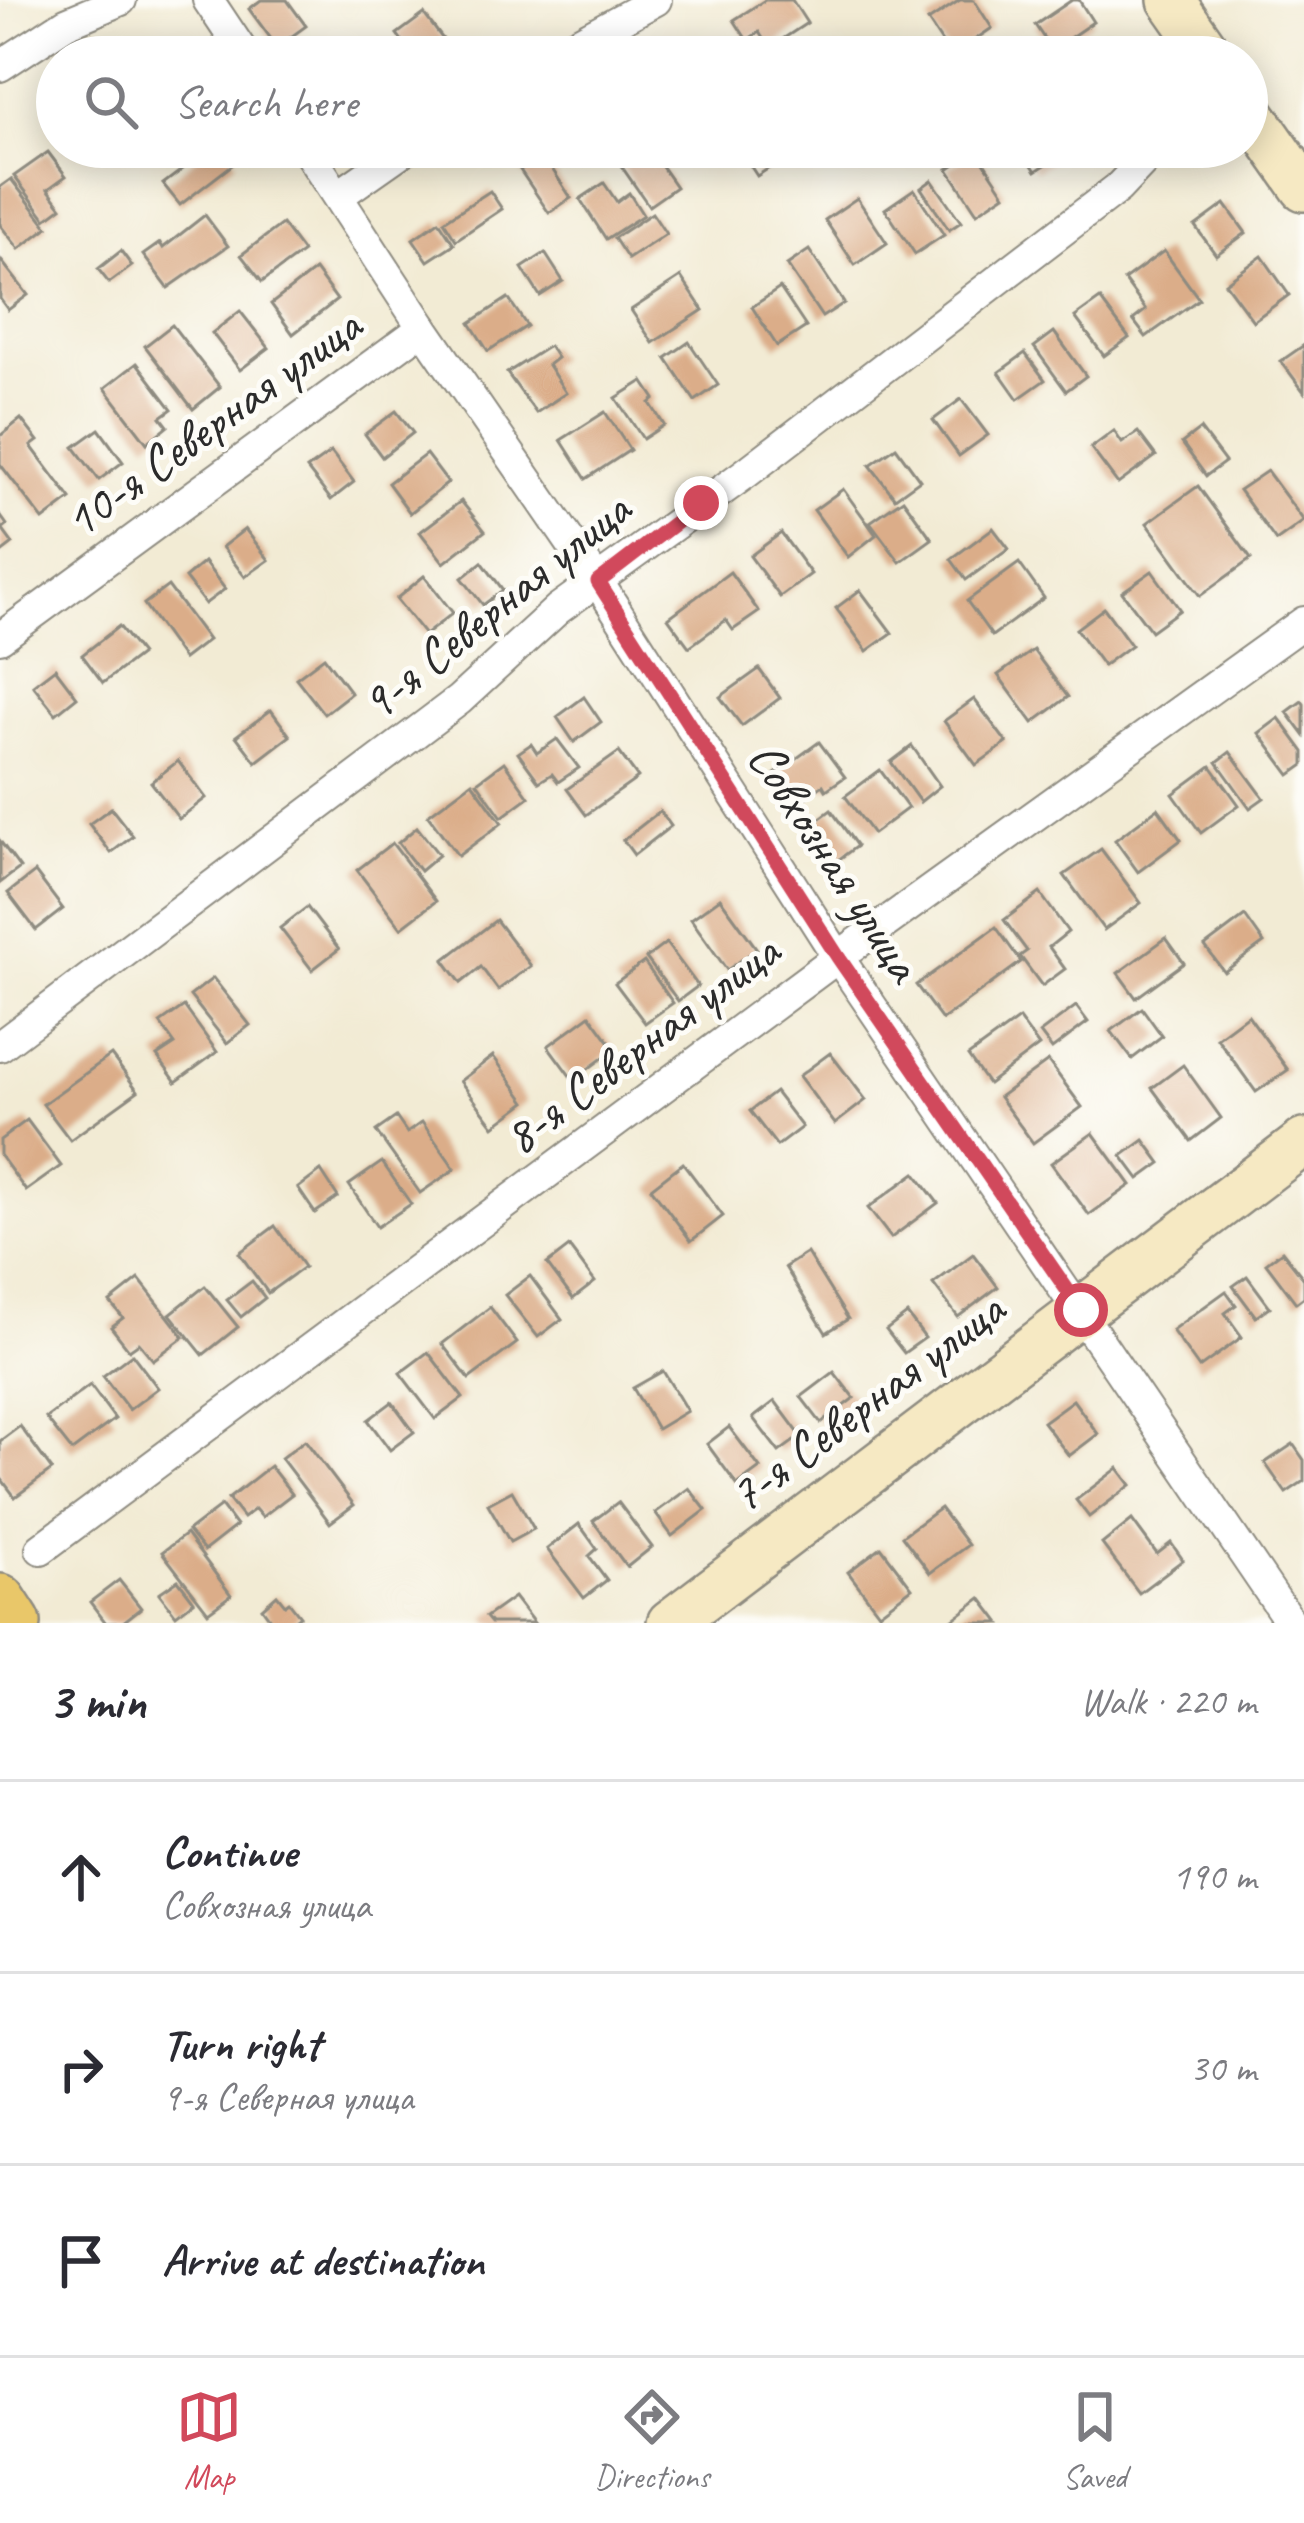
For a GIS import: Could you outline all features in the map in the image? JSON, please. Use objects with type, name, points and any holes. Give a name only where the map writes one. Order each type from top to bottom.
[{"type":"main road","points":[[1171,0],[1196,36]]},
{"type":"main road","points":[[1268,137],[1304,188]]},
{"type":"main road","name":"7-я Северная улица","points":[[670,1623],[1304,1142]]},
{"type":"main road","points":[[0,1600],[15,1623]]},
{"type":"street","points":[[45,36],[66,22],[121,0]]},
{"type":"street","points":[[208,0],[232,36]]},
{"type":"street","points":[[590,36],[656,0]]},
{"type":"street","points":[[0,66],[36,42]]},
{"type":"street","name":"Совхозная улица","points":[[319,168],[598,582],[838,957],[1291,1623]]},
{"type":"street","points":[[338,196],[378,168]]},
{"type":"street","name":"9-я Северная улица","points":[[0,1046],[459,700],[526,636],[1118,188],[1137,168]]},
{"type":"street","name":"10-я Северная улица","points":[[0,638],[423,328]]},
{"type":"street","name":"8-я Северная улица","points":[[40,1549],[838,957],[1304,622]]},
{"type":"building","points":[[261,0],[287,0],[306,26],[292,36],[269,36],[249,9]]},
{"type":"building","points":[[765,0],[792,0],[807,23],[787,36],[762,36],[759,32],[744,36],[734,20]]},
{"type":"building","points":[[960,0],[974,0],[992,28],[980,36],[938,36],[928,21]]},
{"type":"building","points":[[1072,0],[1079,0],[1093,22],[1072,36],[1042,36],[1035,25]]},
{"type":"building","points":[[424,14],[440,36],[398,36]]},
{"type":"building","points":[[36,160],[36,168],[60,168],[66,176],[48,189],[62,207],[46,219],[14,176]]},
{"type":"building","points":[[184,168],[228,168],[180,205],[163,184]]},
{"type":"building","points":[[551,168],[571,198],[549,213],[520,170]]},
{"type":"building","points":[[623,168],[663,168],[676,187],[649,206]]},
{"type":"building","points":[[988,168],[1005,194],[977,213],[948,169]]},
{"type":"building","points":[[11,179],[48,227],[19,249],[0,225],[0,187]]},
{"type":"building","points":[[932,180],[961,222],[949,230],[921,188]]},
{"type":"building","points":[[604,183],[617,202],[629,193],[643,215],[606,239],[580,199]]},
{"type":"building","points":[[914,189],[944,235],[915,254],[885,209]]},
{"type":"building","points":[[490,191],[502,209],[456,240],[444,221]]},
{"type":"building","points":[[857,198],[887,243],[855,265],[825,220]]},
{"type":"building","points":[[1225,204],[1246,233],[1216,255],[1195,226]]},
{"type":"building","points":[[652,213],[666,234],[628,259],[614,238]]},
{"type":"building","points":[[205,215],[228,246],[168,288],[143,255],[160,243],[163,248]]},
{"type":"building","points":[[439,221],[454,244],[428,261],[413,239]]},
{"type":"building","points":[[282,224],[303,252],[262,282],[241,255]]},
{"type":"building","points":[[809,250],[844,303],[822,317],[787,265]]},
{"type":"building","points":[[121,251],[132,266],[109,283],[98,269]]},
{"type":"building","points":[[1164,251],[1199,299],[1146,337],[1133,320],[1146,310],[1124,280]]},
{"type":"building","points":[[545,253],[563,281],[540,296],[522,268]]},
{"type":"building","points":[[1262,256],[1289,295],[1253,321],[1225,283]]},
{"type":"building","points":[[0,259],[28,295],[8,310],[0,299]]},
{"type":"building","points":[[315,270],[337,300],[293,334],[271,304]]},
{"type":"building","points":[[681,277],[703,310],[653,343],[631,310]]},
{"type":"building","points":[[780,288],[806,327],[777,346],[752,307]]},
{"type":"building","points":[[508,298],[527,326],[488,351],[470,323]]},
{"type":"building","points":[[1100,299],[1129,338],[1104,356],[1075,317]]},
{"type":"building","points":[[240,311],[269,348],[240,370],[212,333]]},
{"type":"building","points":[[172,325],[220,387],[193,409],[145,346]]},
{"type":"building","points":[[1054,332],[1086,376],[1066,391],[1034,347]]},
{"type":"building","points":[[689,342],[718,385],[695,401],[666,358]]},
{"type":"building","points":[[1304,345],[1304,392],[1281,361]]},
{"type":"building","points":[[549,346],[557,358],[548,365],[566,393],[536,413],[507,373]]},
{"type":"building","points":[[1025,353],[1045,380],[1018,399],[999,372]]},
{"type":"building","points":[[137,363],[172,409],[161,417],[168,426],[147,443],[105,388]]},
{"type":"building","points":[[643,381],[664,425],[643,439],[616,398]]},
{"type":"building","points":[[961,399],[988,435],[959,456],[933,420]]},
{"type":"building","points":[[396,411],[413,433],[382,457],[365,434]]},
{"type":"building","points":[[605,412],[630,450],[586,479],[561,440]]},
{"type":"building","points":[[21,419],[38,441],[31,446],[71,499],[43,520],[0,464],[0,436]]},
{"type":"building","points":[[99,429],[123,462],[99,480],[74,447]]},
{"type":"building","points":[[1200,429],[1225,462],[1206,476],[1182,443]]},
{"type":"building","points":[[1114,431],[1122,443],[1138,432],[1156,456],[1118,484],[1091,448]]},
{"type":"building","points":[[896,447],[920,480],[895,498],[870,465]]},
{"type":"building","points":[[331,452],[354,482],[331,500],[307,469]]},
{"type":"building","points":[[426,454],[448,483],[410,513],[388,483]]},
{"type":"building","points":[[1267,471],[1304,521],[1276,541],[1239,490]]},
{"type":"building","points":[[1198,486],[1251,559],[1200,596],[1147,523]]},
{"type":"building","points":[[843,489],[876,535],[848,557],[814,510]]},
{"type":"building","points":[[903,499],[932,539],[900,562],[870,522]]},
{"type":"building","points":[[461,501],[485,531],[444,563],[420,532]]},
{"type":"building","points":[[0,515],[7,525],[2,529],[13,544],[0,554]]},
{"type":"building","points":[[993,528],[1009,549],[966,580],[951,559]]},
{"type":"building","points":[[245,529],[269,560],[245,577],[222,547]]},
{"type":"building","points":[[781,533],[811,574],[780,597],[750,556]]},
{"type":"building","points":[[204,562],[225,589],[205,604],[185,578]]},
{"type":"building","points":[[482,562],[503,590],[483,605],[462,578]]},
{"type":"building","points":[[1019,563],[1044,598],[992,636],[967,601]]},
{"type":"building","points":[[1152,571],[1180,610],[1151,631],[1122,592]]},
{"type":"building","points":[[730,572],[759,612],[733,630],[726,620],[689,647],[668,618]]},
{"type":"building","points":[[424,576],[453,613],[425,635],[396,599]]},
{"type":"building","points":[[168,586],[208,640],[183,659],[144,604]]},
{"type":"building","points":[[860,590],[892,633],[867,651],[836,608]]},
{"type":"building","points":[[1104,608],[1131,645],[1103,666],[1076,629]]},
{"type":"building","points":[[119,626],[141,654],[103,683],[82,655]]},
{"type":"building","points":[[1033,650],[1068,697],[1033,723],[998,675]]},
{"type":"building","points":[[324,657],[351,693],[324,714],[296,678]]},
{"type":"building","points":[[55,668],[77,697],[56,714],[33,685]]},
{"type":"building","points":[[759,669],[780,698],[742,726],[720,697]]},
{"type":"building","points":[[584,697],[601,722],[574,742],[557,717]]},
{"type":"building","points":[[974,699],[1007,743],[976,765],[944,721]]},
{"type":"building","points":[[1304,704],[1304,735],[1287,712]]},
{"type":"building","points":[[271,710],[290,736],[256,762],[236,736]]},
{"type":"building","points":[[1279,718],[1304,752],[1304,765],[1290,775],[1259,733]]},
{"type":"building","points":[[557,739],[579,768],[558,782],[552,774],[539,782],[518,753],[531,744],[537,753]]},
{"type":"building","points":[[819,742],[845,777],[826,790],[823,785],[797,804],[775,774]]},
{"type":"building","points":[[912,746],[940,786],[920,802],[891,762]]},
{"type":"building","points":[[619,752],[638,778],[586,815],[567,789]]},
{"type":"building","points":[[1230,752],[1264,798],[1250,808],[1217,762]]},
{"type":"building","points":[[178,761],[206,798],[179,819],[151,782]]},
{"type":"building","points":[[504,762],[529,797],[502,817],[477,782]]},
{"type":"building","points":[[1211,766],[1239,805],[1201,833],[1173,794]]},
{"type":"building","points":[[880,770],[908,808],[873,834],[845,796]]},
{"type":"building","points":[[472,782],[502,823],[458,856],[428,815]]},
{"type":"building","points":[[111,808],[133,836],[111,853],[89,824]]},
{"type":"building","points":[[1158,808],[1181,840],[1138,872],[1115,840]]},
{"type":"building","points":[[831,810],[857,846],[834,863],[808,827]]},
{"type":"building","points":[[660,811],[671,826],[634,855],[623,840]]},
{"type":"building","points":[[417,827],[439,855],[420,871],[398,843]]},
{"type":"building","points":[[0,841],[20,868],[0,883]]},
{"type":"building","points":[[392,843],[436,901],[401,928],[357,870]]},
{"type":"building","points":[[1101,849],[1141,903],[1104,930],[1064,875]]},
{"type":"building","points":[[35,872],[63,909],[36,930],[8,893]]},
{"type":"building","points":[[1040,893],[1068,932],[1049,947],[1065,969],[1042,986],[1020,956],[1027,951],[1004,920]]},
{"type":"building","points":[[720,898],[757,949],[727,970],[691,919]]},
{"type":"building","points":[[307,907],[339,949],[312,970],[280,928]]},
{"type":"building","points":[[1245,916],[1264,943],[1224,972],[1205,946]]},
{"type":"building","points":[[496,920],[531,966],[498,990],[481,967],[461,983],[444,960]]},
{"type":"building","points":[[996,927],[1021,962],[942,1020],[916,985]]},
{"type":"building","points":[[1166,938],[1184,963],[1136,998],[1118,973]]},
{"type":"building","points":[[666,943],[698,986],[678,1001],[646,958]]},
{"type":"building","points":[[644,962],[673,1003],[645,1023],[615,983]]},
{"type":"building","points":[[213,978],[250,1025],[227,1043],[190,996]]},
{"type":"building","points":[[184,1006],[217,1052],[176,1082],[157,1056],[175,1044],[160,1023]]},
{"type":"building","points":[[1076,1006],[1088,1022],[1052,1049],[1040,1033]]},
{"type":"building","points":[[1142,1008],[1162,1036],[1132,1059],[1111,1031]]},
{"type":"building","points":[[590,1015],[615,1049],[573,1080],[548,1046]]},
{"type":"building","points":[[1248,1015],[1288,1070],[1256,1092],[1217,1038]]},
{"type":"building","points":[[1019,1019],[1039,1046],[988,1084],[968,1056]]},
{"type":"building","points":[[830,1053],[866,1100],[835,1124],[799,1076]]},
{"type":"building","points":[[111,1055],[138,1091],[70,1140],[43,1104]]},
{"type":"building","points":[[493,1056],[526,1102],[494,1126],[460,1081]]},
{"type":"building","points":[[1048,1061],[1082,1107],[1033,1143],[999,1097]]},
{"type":"building","points":[[1183,1065],[1221,1118],[1191,1141],[1152,1088]]},
{"type":"building","points":[[775,1092],[802,1127],[777,1146],[750,1111]]},
{"type":"building","points":[[396,1117],[407,1133],[422,1122],[455,1169],[420,1193],[376,1131]]},
{"type":"building","points":[[27,1120],[61,1166],[26,1191],[0,1155],[0,1140]]},
{"type":"building","points":[[1093,1133],[1131,1185],[1089,1215],[1051,1163]]},
{"type":"building","points":[[1144,1140],[1161,1163],[1139,1179],[1122,1156]]},
{"type":"building","points":[[382,1162],[411,1204],[377,1227],[349,1185]]},
{"type":"building","points":[[683,1163],[723,1216],[691,1241],[651,1188]]},
{"type":"building","points":[[321,1171],[338,1197],[315,1213],[298,1188]]},
{"type":"building","points":[[915,1173],[938,1203],[891,1238],[868,1208]]},
{"type":"building","points":[[275,1226],[304,1267],[268,1293],[239,1253]]},
{"type":"building","points":[[569,1247],[595,1282],[573,1299],[547,1264]]},
{"type":"building","points":[[1282,1251],[1304,1279],[1304,1297],[1296,1303],[1266,1263]]},
{"type":"building","points":[[807,1253],[848,1319],[826,1333],[785,1267]]},
{"type":"building","points":[[973,1254],[998,1287],[958,1317],[933,1284]]},
{"type":"building","points":[[530,1276],[562,1319],[538,1337],[505,1295]]},
{"type":"building","points":[[1247,1276],[1270,1307],[1256,1317],[1233,1286]]},
{"type":"building","points":[[139,1279],[184,1337],[153,1360],[139,1343],[129,1350],[111,1327],[123,1318],[110,1302]]},
{"type":"building","points":[[252,1281],[265,1298],[241,1317],[227,1300]]},
{"type":"building","points":[[205,1286],[238,1327],[203,1355],[170,1314]]},
{"type":"building","points":[[1226,1291],[1236,1305],[1225,1313],[1242,1337],[1199,1368],[1172,1330]]},
{"type":"building","points":[[490,1307],[517,1343],[469,1379],[442,1344]]},
{"type":"building","points":[[907,1314],[925,1338],[904,1353],[886,1330]]},
{"type":"building","points":[[428,1352],[463,1398],[435,1419],[400,1373]]},
{"type":"building","points":[[132,1354],[158,1388],[129,1410],[103,1376]]},
{"type":"building","points":[[663,1371],[687,1411],[657,1429],[633,1388]]},
{"type":"building","points":[[834,1372],[854,1398],[821,1423],[801,1397]]},
{"type":"building","points":[[90,1385],[115,1419],[72,1451],[46,1418]]},
{"type":"building","points":[[1073,1400],[1098,1434],[1069,1456],[1043,1422]]},
{"type":"building","points":[[775,1401],[801,1436],[779,1452],[753,1418]]},
{"type":"building","points":[[392,1402],[414,1432],[390,1450],[368,1420]]},
{"type":"building","points":[[20,1426],[52,1470],[15,1497],[0,1477],[0,1441]]},
{"type":"building","points":[[729,1427],[760,1468],[737,1485],[707,1444]]},
{"type":"building","points":[[305,1440],[354,1505],[330,1523],[281,1458]]},
{"type":"building","points":[[1293,1444],[1304,1460],[1304,1481],[1286,1493],[1265,1463]]},
{"type":"building","points":[[270,1466],[292,1494],[262,1517],[255,1509],[243,1518],[228,1499]]},
{"type":"building","points":[[1118,1468],[1131,1485],[1089,1517],[1076,1500]]},
{"type":"building","points":[[689,1488],[706,1510],[672,1536],[655,1513]]},
{"type":"building","points":[[512,1491],[534,1529],[510,1542],[488,1504]]},
{"type":"building","points":[[618,1502],[652,1547],[627,1567],[593,1521]]},
{"type":"building","points":[[221,1506],[236,1526],[204,1551],[188,1531]]},
{"type":"building","points":[[940,1508],[968,1545],[930,1573],[902,1536]]},
{"type":"building","points":[[1132,1520],[1157,1554],[1171,1543],[1183,1560],[1139,1593],[1102,1544]]},
{"type":"building","points":[[579,1524],[597,1549],[589,1556],[607,1580],[584,1598],[547,1549]]},
{"type":"building","points":[[186,1534],[231,1595],[208,1612],[162,1552]]},
{"type":"building","points":[[881,1547],[912,1588],[879,1613],[848,1572]]},
{"type":"building","points":[[119,1580],[141,1608],[122,1623],[106,1623],[90,1602]]},
{"type":"building","points":[[178,1580],[194,1601],[176,1615],[159,1593]]},
{"type":"building","points":[[277,1595],[300,1616],[291,1623],[273,1623],[262,1608]]},
{"type":"building","points":[[514,1597],[534,1623],[491,1623],[486,1617]]},
{"type":"building","points":[[981,1598],[1000,1623],[948,1623]]},
{"type":"route","points":[[701,503],[598,582],[838,957],[1081,1310]]}]
